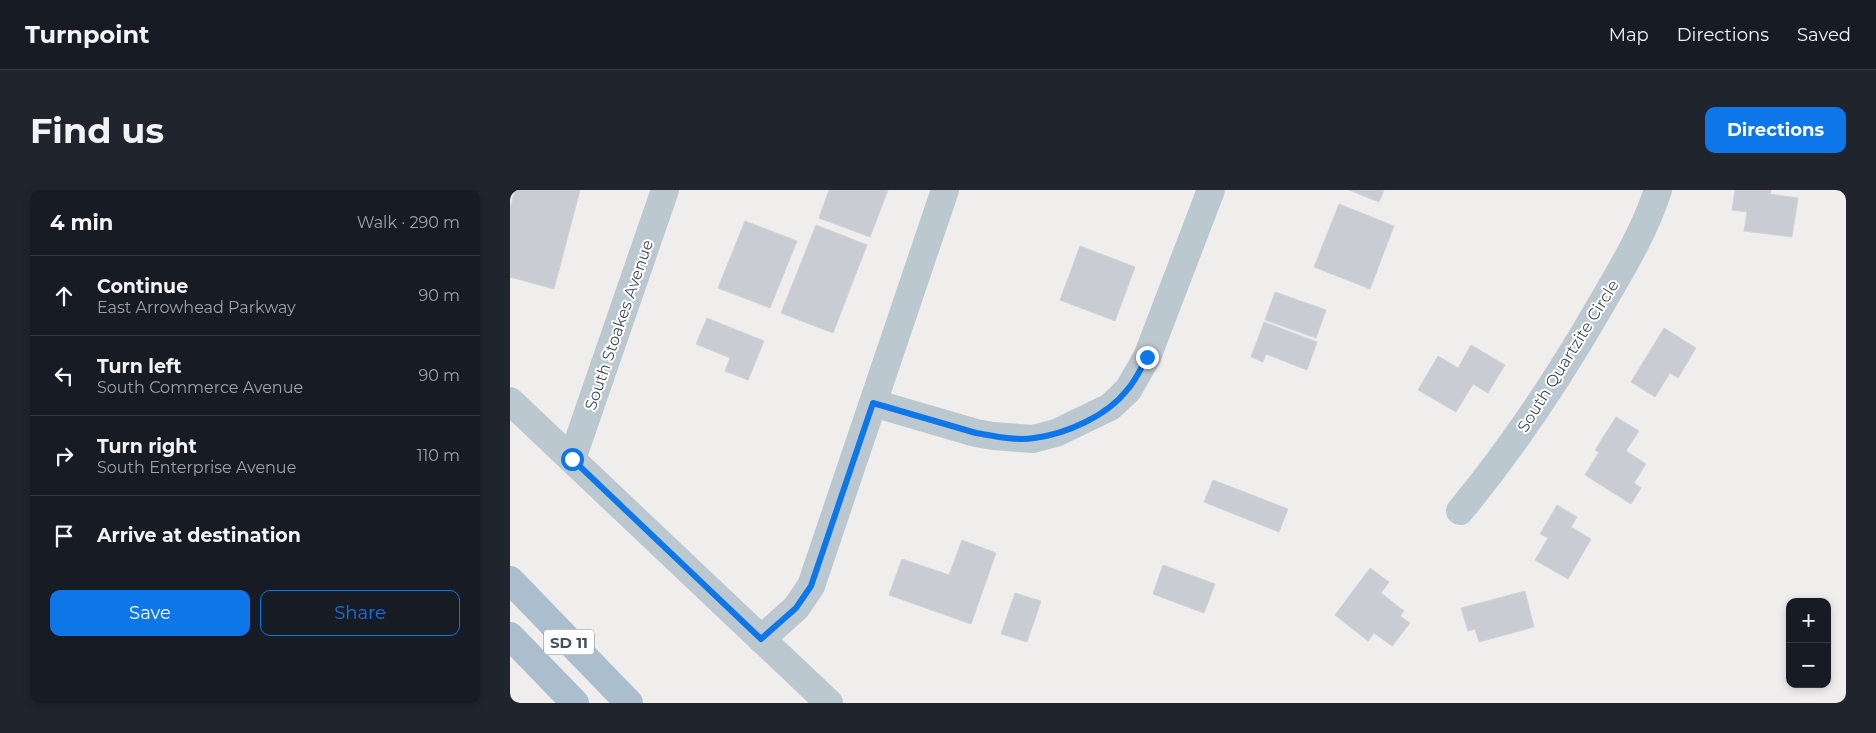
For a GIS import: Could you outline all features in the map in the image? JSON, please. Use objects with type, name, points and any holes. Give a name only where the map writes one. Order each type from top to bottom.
[{"type":"main road","name":"SD 11","points":[[510,580],[629,703]]},
{"type":"main road","name":"SD 11","points":[[510,636],[575,703]]},
{"type":"street","name":"South Stoakes Avenue","points":[[572,459],[665,190]]},
{"type":"street","points":[[761,639],[796,608],[811,586],[945,190]]},
{"type":"street","points":[[873,403],[976,433],[1033,439],[1074,426],[1110,407],[1128,390],[1147,357],[1211,190]]},
{"type":"street","name":"South Quartzite Circle","points":[[1460,511],[1497,466],[1580,342],[1629,258],[1650,214],[1658,190]]},
{"type":"street","points":[[510,401],[830,703]]},
{"type":"building","points":[[515,190],[580,190],[554,289],[510,277],[510,209]]},
{"type":"building","points":[[829,190],[888,190],[870,237],[819,218]]},
{"type":"building","points":[[1349,190],[1384,190],[1379,202]]},
{"type":"building","points":[[1735,190],[1771,190],[1770,194],[1798,198],[1792,237],[1744,231],[1747,212],[1732,210]]},
{"type":"building","points":[[1339,204],[1394,226],[1370,289],[1314,267]]},
{"type":"building","points":[[745,221],[797,241],[770,308],[718,288]]},
{"type":"building","points":[[816,225],[867,245],[833,333],[781,313]]},
{"type":"building","points":[[1080,246],[1135,267],[1115,321],[1060,300]]},
{"type":"building","points":[[1275,292],[1326,310],[1316,338],[1265,320]]},
{"type":"building","points":[[707,318],[764,341],[748,380],[725,371],[730,358],[696,344]]},
{"type":"building","points":[[1264,322],[1317,342],[1307,370],[1266,354],[1263,362],[1251,357]]},
{"type":"building","points":[[1664,328],[1696,348],[1678,378],[1670,373],[1655,397],[1631,382]]},
{"type":"building","points":[[1471,345],[1505,365],[1488,393],[1473,384],[1456,412],[1418,390],[1438,356],[1458,368]]},
{"type":"building","points":[[1616,417],[1639,431],[1626,451],[1646,464],[1634,483],[1641,488],[1631,504],[1585,475],[1599,452],[1595,450]]},
{"type":"building","points":[[1213,480],[1288,509],[1279,532],[1204,502]]},
{"type":"building","points":[[1557,505],[1577,517],[1571,527],[1591,539],[1568,579],[1535,560],[1548,538],[1540,534]]},
{"type":"building","points":[[962,540],[996,553],[971,624],[889,595],[902,559],[949,575]]},
{"type":"building","points":[[1163,565],[1215,584],[1204,613],[1153,594]]},
{"type":"building","points":[[1370,568],[1389,582],[1381,593],[1404,611],[1400,616],[1410,623],[1392,646],[1374,633],[1368,641],[1335,615]]},
{"type":"building","points":[[1525,591],[1534,627],[1479,642],[1475,629],[1468,631],[1461,608]]},
{"type":"building","points":[[1015,593],[1041,601],[1027,642],[1001,634]]},
{"type":"route","points":[[572,459],[761,639],[796,608],[811,586],[873,403],[976,433],[1033,439],[1074,426],[1110,407],[1128,390],[1139,374],[1147,357]]}]
